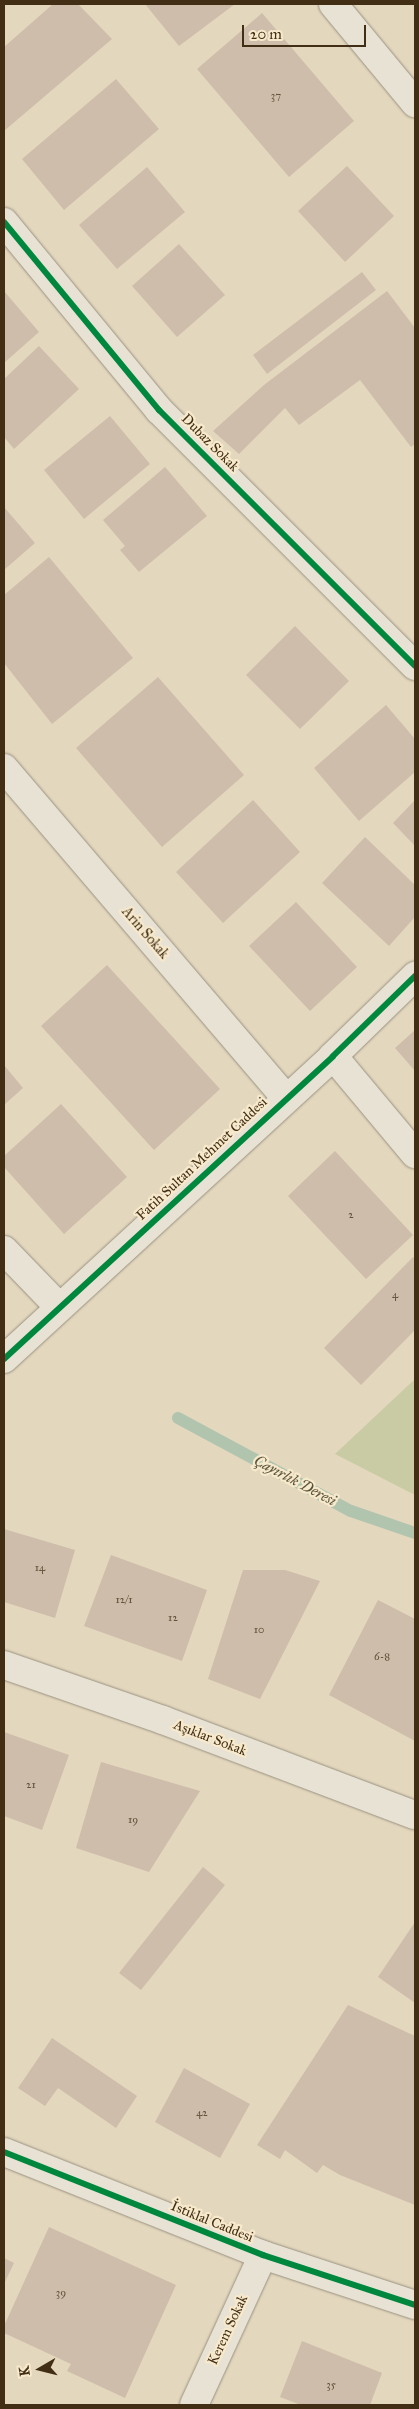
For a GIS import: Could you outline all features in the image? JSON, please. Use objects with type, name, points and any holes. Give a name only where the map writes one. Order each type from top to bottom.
[{"type":"street","points":[[333,4],[415,103]]},
{"type":"street","name":"Dubaz Sokak","points":[[4,222],[159,410],[415,666]]},
{"type":"street","name":"Arin Sokak","points":[[4,768],[286,1098]]},
{"type":"street","name":"Fatih Sultan Mehmet Caddesi","points":[[4,1359],[333,1056],[415,976]]},
{"type":"street","points":[[333,1056],[415,1154]]},
{"type":"street","points":[[4,1250],[59,1307]]},
{"type":"street","name":"Aşıklar Sokak","points":[[4,1665],[163,1720],[415,1816]]},
{"type":"street","name":"İstiklal Caddesi","points":[[4,2152],[262,2255],[415,2305]]},
{"type":"street","name":"Kerem Sokak","points":[[194,2405],[262,2255]]},
{"type":"green space","points":[[415,1379],[415,1495],[335,1454]]},
{"type":"building","points":[[53,4],[78,4],[112,39],[4,131],[4,47]]},
{"type":"building","points":[[145,4],[235,4],[179,46]]},
{"type":"building","points":[[262,13],[354,121],[289,177],[197,69]]},
{"type":"building","points":[[116,79],[159,129],[64,210],[22,159]]},
{"type":"building","points":[[347,166],[394,216],[345,262],[298,211]]},
{"type":"building","points":[[147,167],[185,212],[117,269],[79,225]]},
{"type":"building","points":[[179,244],[225,295],[177,337],[132,286]]},
{"type":"building","points":[[362,272],[376,290],[267,374],[253,355]]},
{"type":"building","points":[[4,291],[39,332],[4,363]]},
{"type":"building","points":[[387,291],[415,328],[415,444],[411,447],[360,380],[299,425],[285,408],[239,454],[213,431],[264,385]]},
{"type":"building","points":[[39,346],[79,389],[14,449],[4,437],[4,379]]},
{"type":"building","points":[[110,416],[150,464],[84,519],[44,470]]},
{"type":"building","points":[[165,467],[207,516],[139,572],[120,550],[125,546],[103,520]]},
{"type":"building","points":[[4,507],[35,543],[4,570]]},
{"type":"building","points":[[49,557],[133,658],[52,724],[4,663],[4,595]]},
{"type":"building","points":[[295,626],[349,681],[300,729],[246,675]]},
{"type":"building","points":[[158,677],[244,775],[162,847],[76,748]]},
{"type":"building","points":[[386,705],[415,739],[415,772],[359,821],[314,768]]},
{"type":"building","points":[[253,800],[300,852],[223,923],[176,872]]},
{"type":"building","points":[[415,800],[415,846],[393,823]]},
{"type":"building","points":[[365,837],[415,885],[415,917],[389,946],[322,883]]},
{"type":"building","points":[[296,902],[357,967],[310,1011],[249,946]]},
{"type":"building","points":[[107,965],[220,1089],[154,1150],[41,1026]]},
{"type":"building","points":[[415,1030],[415,1071],[395,1048]]},
{"type":"building","points":[[4,1065],[23,1088],[4,1105]]},
{"type":"building","points":[[61,1104],[127,1177],[64,1234],[4,1167],[4,1156]]},
{"type":"building","points":[[335,1151],[413,1235],[366,1279],[288,1196]]},
{"type":"building","points":[[413,1257],[415,1259],[415,1330],[361,1385],[324,1348]]},
{"type":"building","points":[[4,1529],[75,1550],[55,1618],[4,1602]]},
{"type":"building","points":[[111,1555],[207,1590],[182,1661],[84,1626]]},
{"type":"building","points":[[243,1570],[285,1570],[320,1581],[260,1699],[208,1679]]},
{"type":"building","points":[[378,1600],[415,1619],[415,1741],[329,1695]]},
{"type":"building","points":[[4,1732],[69,1755],[42,1830],[4,1816]]},
{"type":"building","points":[[101,1762],[200,1791],[149,1872],[76,1848]]},
{"type":"building","points":[[203,1867],[225,1885],[141,1990],[119,1973]]},
{"type":"building","points":[[415,1922],[415,2003],[378,1977]]},
{"type":"building","points":[[348,2005],[415,2036],[415,2205],[340,2175],[323,2165],[317,2173],[285,2150],[280,2159],[257,2145]]},
{"type":"building","points":[[52,2038],[137,2096],[116,2128],[58,2088],[45,2106],[18,2088]]},
{"type":"building","points":[[184,2068],[250,2104],[220,2158],[155,2122]]},
{"type":"building","points":[[49,2227],[176,2285],[125,2398],[67,2371],[71,2364],[4,2333],[4,2326]]},
{"type":"building","points":[[4,2258],[14,2263],[4,2284]]},
{"type":"building","points":[[302,2341],[382,2373],[370,2405],[301,2405],[280,2397]]},
{"type":"waterway","name":"Çayırlık Deresi","points":[[178,1418],[351,1511],[415,1533]]},
{"type":"cycle path","points":[[4,222],[159,410],[415,666]]},
{"type":"cycle path","points":[[4,1359],[333,1056],[415,976]]},
{"type":"cycle path","points":[[4,2152],[263,2255],[415,2305]]}]
